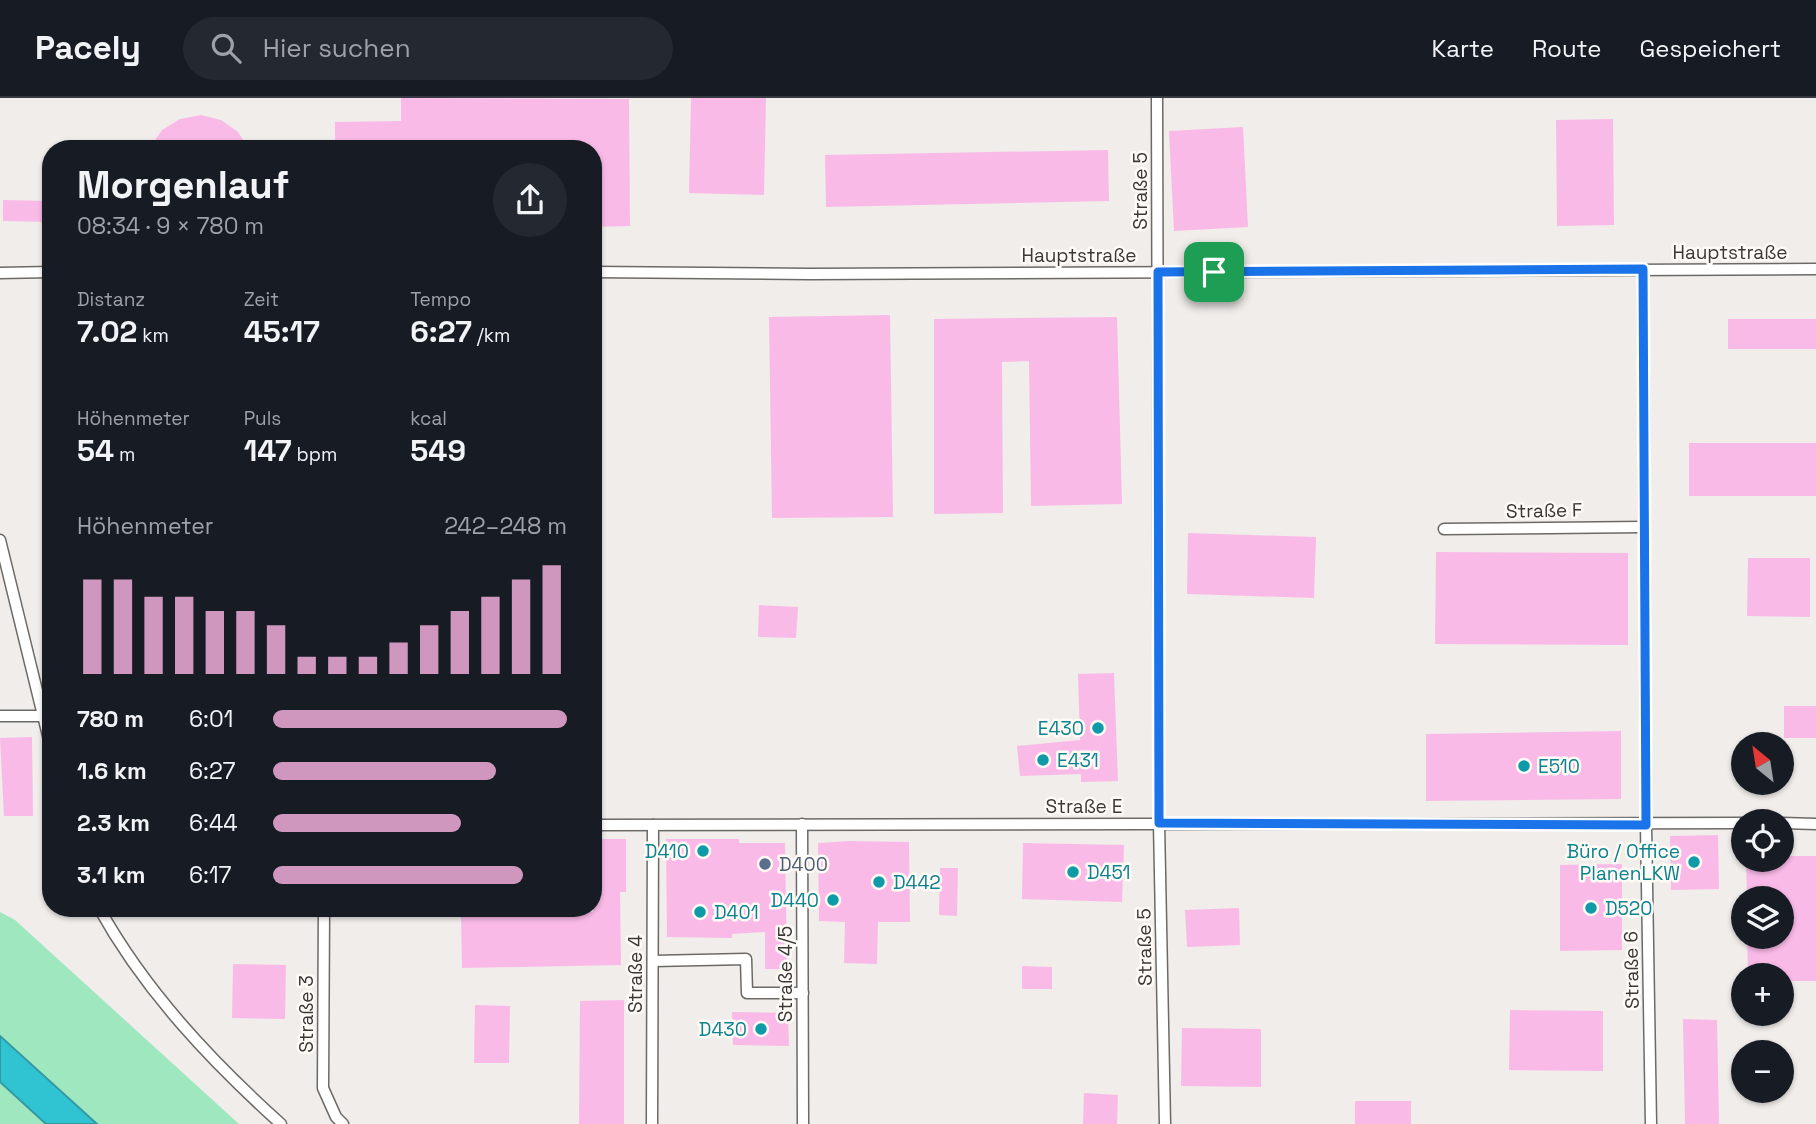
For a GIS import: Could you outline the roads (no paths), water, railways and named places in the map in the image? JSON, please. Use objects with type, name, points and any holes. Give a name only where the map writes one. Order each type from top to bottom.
[{"type":"lane","name":"Straße 5","points":[[1157,98],[1159,823],[1165,1124]]},
{"type":"lane","name":"Straße 6","points":[[1643,269],[1646,825],[1651,1124]]},
{"type":"lane","name":"Hauptstraße","points":[[602,272],[1816,269]]},
{"type":"lane","points":[[0,273],[42,272]]},
{"type":"lane","name":"Straße F","points":[[1444,529],[1644,527]]},
{"type":"lane","points":[[0,540],[42,712]]},
{"type":"lane","points":[[0,716],[42,716]]},
{"type":"lane","name":"Straße E","points":[[602,825],[1731,823]]},
{"type":"lane","points":[[1794,823],[1816,824]]},
{"type":"lane","name":"Straße 4/5","points":[[802,824],[803,1124]]},
{"type":"lane","name":"Straße 4","points":[[652,1124],[653,825]]},
{"type":"lane","points":[[105,917],[157,997],[238,1085],[281,1124]]},
{"type":"lane","name":"Straße 3","points":[[324,917],[323,1088],[340,1120]]},
{"type":"lane","points":[[653,961],[746,959],[747,993],[803,993]]},
{"type":"water","points":[[0,1036],[97,1124],[46,1124],[0,1082]]},
{"type":"place","name":"E430","points":[[1098,728]]},
{"type":"place","name":"E431","points":[[1043,760]]},
{"type":"place","name":"E510","points":[[1524,766]]},
{"type":"place","name":"D410","points":[[703,851]]},
{"type":"place","name":"Büro / Office PlanenLKW","points":[[1694,862]]},
{"type":"place","name":"D400","points":[[765,864]]},
{"type":"place","name":"D451","points":[[1073,872]]},
{"type":"place","name":"D442","points":[[879,882]]},
{"type":"place","name":"D440","points":[[833,900]]},
{"type":"place","name":"D520","points":[[1591,908]]},
{"type":"place","name":"D401","points":[[700,912]]},
{"type":"place","name":"D430","points":[[761,1029]]}]
